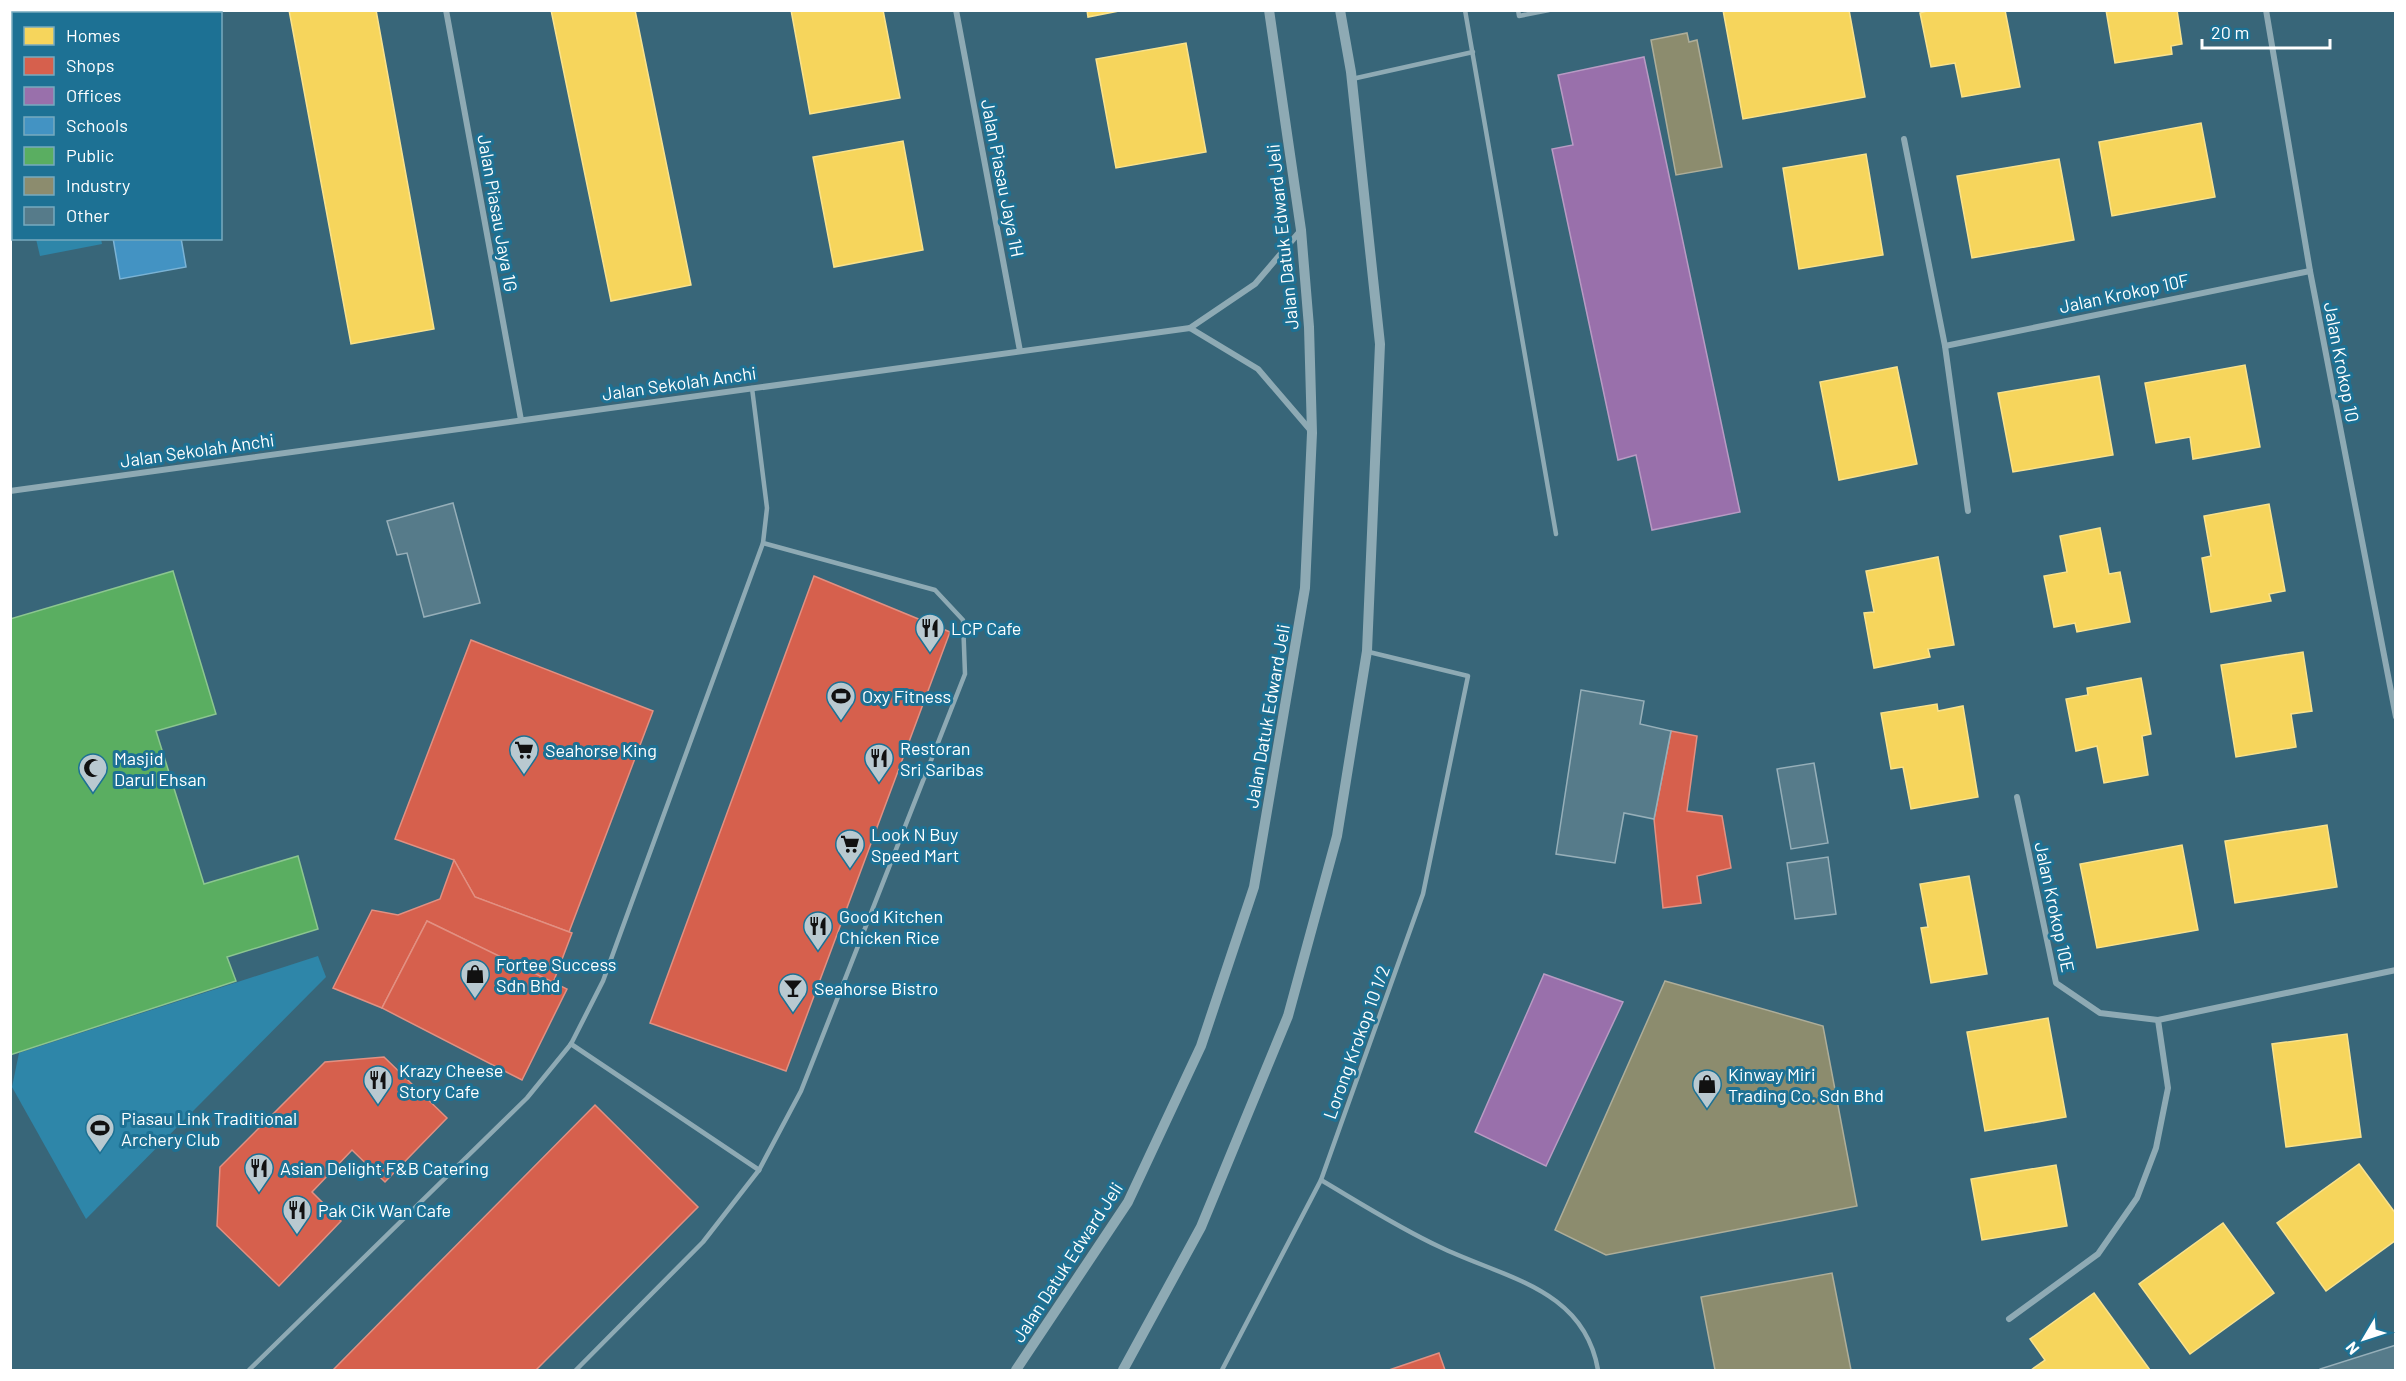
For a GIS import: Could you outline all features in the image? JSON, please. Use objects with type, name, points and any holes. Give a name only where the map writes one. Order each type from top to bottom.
[{"type":"street","name":"Jalan Piasau Jaya 1G","points":[[446,10],[521,420]]},
{"type":"street","name":"Jalan Piasau Jaya 1H","points":[[956,10],[1020,351]]},
{"type":"street","name":"Jalan Datuk Edward Jeli","points":[[1016,1371],[1128,1202],[1201,1046],[1254,887],[1305,588],[1312,433],[1309,327],[1301,230],[1269,10]]},
{"type":"street","points":[[1123,1371],[1201,1227],[1288,1016],[1337,836],[1367,651],[1380,344],[1352,79],[1340,10]]},
{"type":"street","name":"Jalan Krokop 10","points":[[2266,10],[2310,271],[2396,717]]},
{"type":"street","points":[[1904,139],[1945,346],[1968,511]]},
{"type":"street","points":[[1301,230],[1255,284],[1190,328],[1258,369],[1312,433]]},
{"type":"street","name":"Jalan Krokop 10F","points":[[1945,346],[2310,271]]},
{"type":"street","name":"Jalan Sekolah Anchi","points":[[10,491],[1190,328]]},
{"type":"street","name":"Jalan Krokop 10E","points":[[2017,797],[2056,983],[2100,1013],[2158,1020],[2396,970]]},
{"type":"street","points":[[2009,1319],[2098,1254],[2137,1198],[2156,1148],[2168,1088],[2158,1020]]},
{"type":"street","points":[[571,1044],[759,1170]]},
{"type":"lane","points":[[1465,10],[1556,534]]},
{"type":"lane","points":[[1518,10],[1519,16],[1549,10]]},
{"type":"lane","points":[[1352,79],[1473,52]]},
{"type":"lane","points":[[249,1371],[527,1098],[571,1044],[603,981],[763,543],[767,508],[752,388]]},
{"type":"lane","points":[[576,1371],[703,1242],[759,1170],[801,1091],[965,674],[963,620],[934,590],[763,543]]},
{"type":"lane","name":"Lorong Krokop 10 1/2","points":[[1321,1179],[1423,894],[1468,676],[1367,651]]},
{"type":"lane","points":[[1222,1371],[1321,1179],[1374,1212],[1440,1247],[1546,1292],[1578,1321],[1596,1358],[1598,1371]]},
{"type":"shaded area","points":[[36,240],[101,240],[102,244],[40,256]]},
{"type":"shaded area","name":"Piasau Link Traditional Archery Club","points":[[318,956],[326,977],[86,1219],[12,1087],[19,1053]]},
{"type":"building: Homes","points":[[289,10],[376,10],[434,329],[351,344]]},
{"type":"building: Homes","points":[[551,10],[635,10],[691,285],[611,301]]},
{"type":"building: Homes","points":[[791,10],[883,10],[900,98],[810,114]]},
{"type":"building: Homes","points":[[1087,10],[1124,10],[1088,17]]},
{"type":"building: Homes","points":[[1723,10],[1849,10],[1865,97],[1743,119]]},
{"type":"building: Homes","points":[[1930,10],[2005,10],[2020,87],[1962,97],[1955,63],[1931,67],[1920,13]]},
{"type":"building: Homes","points":[[2106,10],[2177,10],[2182,44],[2171,46],[2172,54],[2115,63]]},
{"type":"building: Homes","points":[[1186,43],[1206,152],[1116,168],[1096,59]]},
{"type":"building: Homes","points":[[2201,123],[2215,197],[2112,216],[2099,142]]},
{"type":"building: Homes","points":[[903,141],[923,250],[834,267],[813,157]]},
{"type":"building: Homes","points":[[1866,154],[1883,255],[1799,269],[1783,168]]},
{"type":"building: Homes","points":[[2059,159],[2074,240],[1972,258],[1957,176]]},
{"type":"building: Homes","points":[[2245,365],[2260,447],[2193,459],[2190,437],[2156,443],[2145,383]]},
{"type":"building: Homes","points":[[1897,367],[1917,464],[1839,480],[1820,382]]},
{"type":"building: Homes","points":[[2099,376],[2113,455],[2013,472],[1998,393]]},
{"type":"building: Homes","points":[[2269,504],[2285,591],[2269,594],[2271,601],[2211,612],[2202,558],[2211,556],[2204,516]]},
{"type":"building: Homes","points":[[2100,528],[2109,574],[2120,572],[2130,622],[2077,632],[2075,623],[2054,627],[2044,576],[2067,572],[2060,536]]},
{"type":"building: Homes","points":[[1938,557],[1954,645],[1928,649],[1930,657],[1874,668],[1864,613],[1874,612],[1866,571]]},
{"type":"building: Homes","points":[[2303,652],[2312,711],[2291,714],[2296,747],[2236,757],[2221,665]]},
{"type":"building: Homes","points":[[2141,678],[2151,734],[2142,736],[2148,775],[2104,783],[2097,746],[2076,751],[2066,699],[2088,695],[2087,688]]},
{"type":"building: Homes","points":[[1937,704],[1938,711],[1963,706],[1978,797],[1911,809],[1903,767],[1891,769],[1881,713]]},
{"type":"building: Homes","points":[[2327,825],[2337,887],[2235,903],[2225,841]]},
{"type":"building: Homes","points":[[2182,845],[2198,930],[2097,948],[2080,864]]},
{"type":"building: Homes","points":[[1969,876],[1987,974],[1931,983],[1921,928],[1928,927],[1920,884]]},
{"type":"building: Homes","points":[[2048,1018],[2066,1117],[1985,1131],[1967,1032]]},
{"type":"building: Homes","points":[[2347,1034],[2361,1137],[2286,1147],[2272,1044]]},
{"type":"building: Homes","points":[[2359,1164],[2396,1214],[2396,1240],[2326,1291],[2277,1223]]},
{"type":"building: Homes","points":[[2056,1165],[2067,1226],[1982,1240],[1971,1179]]},
{"type":"building: Homes","points":[[2223,1223],[2274,1293],[2190,1354],[2139,1284]]},
{"type":"building: Homes","points":[[2094,1293],[2150,1370],[2031,1370],[2045,1360],[2030,1339]]},
{"type":"building: Shops","points":[[814,576],[950,632],[786,1071],[650,1023]]},
{"type":"building: Shops","name":"Seahorse King","points":[[471,640],[653,711],[569,932],[475,897],[454,860],[395,839]]},
{"type":"building: Shops","points":[[1671,731],[1697,736],[1687,811],[1722,816],[1731,868],[1697,876],[1701,903],[1663,908],[1654,819]]},
{"type":"building: Shops","points":[[454,860],[475,897],[572,933],[553,983],[427,921],[382,1008],[333,988],[372,910],[398,915],[440,899]]},
{"type":"building: Shops","name":"Fortee Success Sdn Bhd","points":[[427,921],[567,989],[522,1080],[382,1008]]},
{"type":"building: Shops","name":"Kinway Miri Trading Co. Sdn Bhd","points":[[1681,1014],[1797,1069],[1733,1206],[1617,1152]]},
{"type":"building: Shops","points":[[384,1057],[447,1118],[385,1182],[352,1150],[312,1192],[341,1221],[279,1286],[217,1226],[220,1167],[325,1062]]},
{"type":"building: Shops","points":[[595,1105],[698,1207],[536,1370],[333,1370]]},
{"type":"building: Shops","points":[[1439,1353],[1445,1370],[1389,1370]]},
{"type":"building: Offices","points":[[1644,57],[1740,512],[1652,530],[1636,455],[1618,460],[1552,149],[1573,145],[1558,75]]},
{"type":"building: Offices","points":[[1544,974],[1623,1002],[1546,1166],[1475,1132]]},
{"type":"building: Schools","points":[[42,10],[137,10],[138,12],[34,12]]},
{"type":"building: Schools","points":[[113,240],[181,240],[186,267],[120,279]]},
{"type":"building: Public","name":"Masjid Darul Ehsan","points":[[173,571],[216,714],[156,731],[204,884],[298,856],[318,929],[227,957],[236,981],[10,1055],[10,619]]},
{"type":"building: Industry","points":[[1687,33],[1689,42],[1697,40],[1722,167],[1676,175],[1651,40]]},
{"type":"building: Industry","points":[[1665,981],[1823,1026],[1857,1206],[1606,1255],[1555,1230]]},
{"type":"building: Industry","points":[[1832,1273],[1851,1370],[1715,1370],[1701,1297]]},
{"type":"building: Other","points":[[453,503],[480,603],[424,617],[407,553],[397,555],[387,521]]},
{"type":"building: Other","points":[[1581,690],[1644,701],[1640,724],[1671,731],[1654,819],[1624,813],[1615,863],[1556,854]]},
{"type":"building: Other","points":[[1814,763],[1828,843],[1791,849],[1777,769]]},
{"type":"building: Other","points":[[1828,857],[1836,914],[1795,919],[1787,863]]},
{"type":"building: Other","points":[[2396,1345],[2396,1370],[2320,1370],[2320,1369]]},
{"type":"place","name":"LCP Cafe","points":[[930,654]]},
{"type":"place","name":"Oxy Fitness","points":[[841,722]]},
{"type":"place","name":"Seahorse King","points":[[524,776]]},
{"type":"place","name":"Restoran Sri Saribas","points":[[879,784]]},
{"type":"place","name":"Masjid Darul Ehsan","points":[[93,794]]},
{"type":"place","name":"Look N Buy Speed Mart","points":[[850,870]]},
{"type":"place","name":"Good Kitchen Chicken Rice","points":[[818,952]]},
{"type":"place","name":"Fortee Success Sdn Bhd","points":[[475,1000]]},
{"type":"place","name":"Seahorse Bistro","points":[[793,1014]]},
{"type":"place","name":"Krazy Cheese Story Cafe","points":[[378,1106]]},
{"type":"place","name":"Kinway Miri Trading Co. Sdn Bhd","points":[[1707,1110]]},
{"type":"place","name":"Piasau Link Traditional Archery Club","points":[[100,1154]]},
{"type":"place","name":"Asian Delight F&B Catering","points":[[259,1194]]},
{"type":"place","name":"Pak Cik Wan Cafe","points":[[297,1236]]}]
